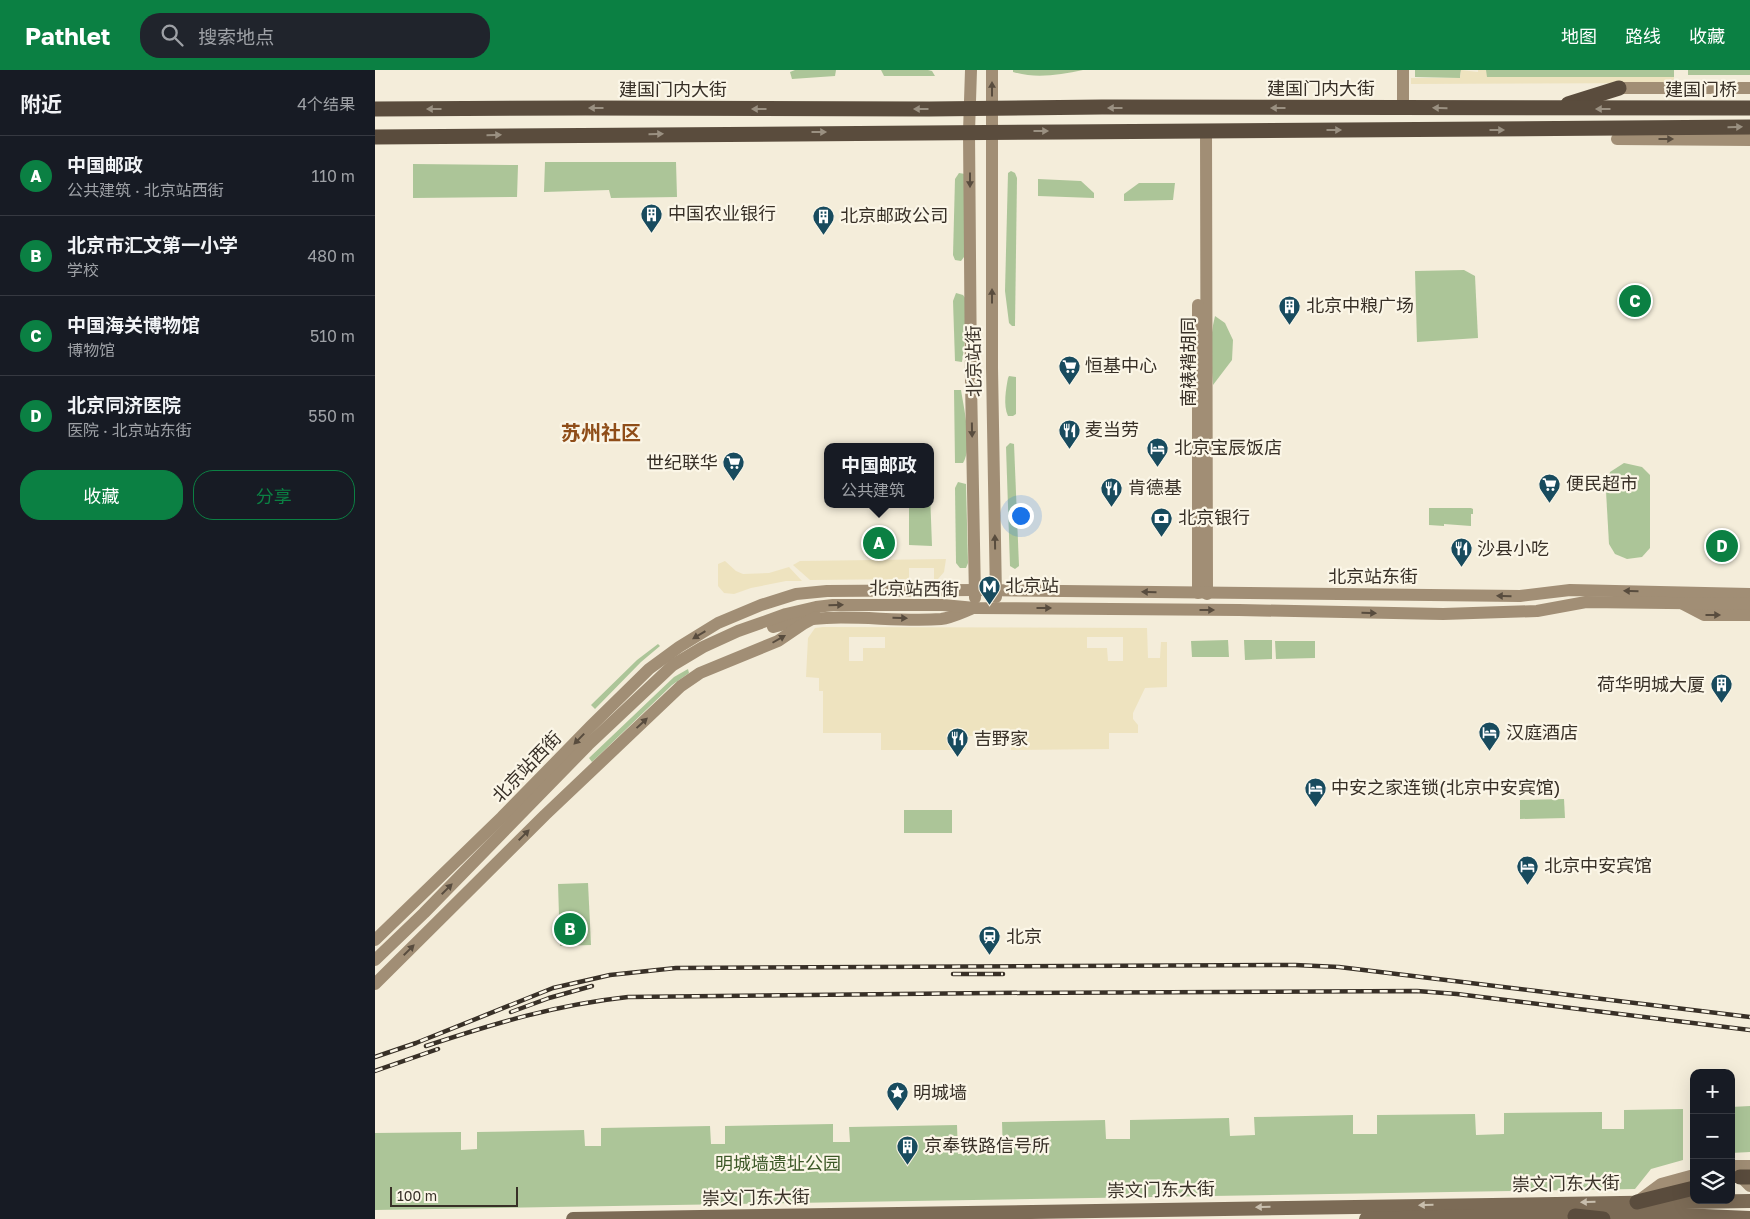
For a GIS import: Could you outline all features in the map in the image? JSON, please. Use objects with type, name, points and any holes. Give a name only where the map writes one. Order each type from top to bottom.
[{"type":"highway","points":[[1551,109],[1619,88]]},
{"type":"highway","name":"建国门内大街","points":[[375,110],[585,108],[1651,108]]},
{"type":"highway","name":"建国门桥","points":[[1651,108],[1750,108]]},
{"type":"highway","points":[[375,136],[992,131],[1553,130],[1750,127]]},
{"type":"highway","points":[[1553,130],[1617,139]]},
{"type":"highway","points":[[1637,1202],[1690,1189]]},
{"type":"highway","points":[[1575,1216],[1603,1219]]},
{"type":"main road","name":"北京站街","points":[[971,70],[969,132],[975,608]]},
{"type":"main road","name":"北京站街","points":[[992,70],[991,352],[995,608]]},
{"type":"main road","points":[[1403,70],[1403,108]]},
{"type":"main road","points":[[1619,88],[1750,88]]},
{"type":"main road","name":"南裱褙胡同","points":[[1202,130],[1198,397],[1203,593]]},
{"type":"main road","name":"南裱褙胡同","points":[[1202,130],[1203,593]]},
{"type":"main road","points":[[1617,139],[1750,140]]},
{"type":"main road","name":"北京站东街","points":[[996,590],[1520,596],[1570,590],[1750,594]]},
{"type":"main road","name":"北京站西街","points":[[375,940],[502,818],[591,726],[649,670],[679,647],[718,624],[761,605],[796,594],[827,591],[996,590]]},
{"type":"main road","name":"北京站东街","points":[[975,608],[1443,614],[1537,611],[1586,602],[1750,604]]},
{"type":"main road","name":"北京站东街","points":[[1679,602],[1704,615],[1750,615]]},
{"type":"main road","name":"北京站西街","points":[[375,960],[424,913],[588,745],[673,665],[703,647],[738,631],[786,614],[825,606],[943,605],[975,608]]},
{"type":"main road","name":"北京站西街","points":[[527,809],[549,792],[653,690],[689,662],[753,634],[786,623],[816,617],[943,619],[975,608]]},
{"type":"main road","points":[[375,984],[545,814],[681,686],[700,673],[778,641],[816,617]]},
{"type":"main road","points":[[1637,1202],[1661,1184],[1690,1176]]},
{"type":"main road","name":"崇文门东大街","points":[[573,1219],[1009,1216],[1255,1207],[1750,1201]]},
{"type":"main road","name":"崇文门东大街","points":[[1366,1219],[1575,1216],[1750,1218]]},
{"type":"green space","points":[[795,70],[836,70],[835,76],[792,79],[790,72]]},
{"type":"green space","points":[[881,70],[928,70],[932,71],[935,76],[884,76]]},
{"type":"green space","points":[[1013,70],[1083,70],[1039,76],[1013,72]]},
{"type":"green space","points":[[1415,70],[1461,70],[1460,78],[1415,77]]},
{"type":"green space","points":[[1486,70],[1674,70],[1674,77],[1486,77]]},
{"type":"green space","points":[[1688,70],[1750,70],[1750,75],[1688,75]]},
{"type":"green space","points":[[545,162],[676,162],[677,197],[611,198],[609,190],[544,192]]},
{"type":"green space","points":[[413,164],[518,165],[517,197],[413,198]]},
{"type":"green space","points":[[1011,171],[1015,173],[1017,178],[1015,326],[1009,323],[1005,291],[1008,173]]},
{"type":"green space","points":[[959,173],[965,174],[964,257],[961,261],[955,260],[953,255],[955,179]]},
{"type":"green space","points":[[1038,179],[1081,181],[1094,193],[1094,198],[1038,196]]},
{"type":"green space","points":[[1139,183],[1175,183],[1173,200],[1124,201],[1124,194]]},
{"type":"green space","points":[[1464,270],[1475,276],[1478,338],[1417,342],[1415,271]]},
{"type":"green space","points":[[956,293],[963,295],[966,299],[965,340],[962,362],[955,361],[953,301]]},
{"type":"green space","points":[[1215,316],[1225,323],[1233,340],[1232,360],[1213,385],[1211,342]]},
{"type":"green space","points":[[1009,376],[1016,377],[1016,414],[1013,416],[1008,416],[1005,402]]},
{"type":"green space","points":[[954,390],[961,390],[966,417],[968,438],[966,456],[963,463],[955,463]]},
{"type":"green space","points":[[1010,443],[1014,444],[1019,566],[1015,569],[1010,566],[1006,447]]},
{"type":"green space","points":[[1624,463],[1642,467],[1650,475],[1650,548],[1642,557],[1627,559],[1615,554],[1609,544],[1606,491],[1610,472]]},
{"type":"green space","points":[[958,482],[966,484],[968,563],[966,568],[960,568],[956,563],[955,488]]},
{"type":"green space","points":[[909,508],[931,508],[932,546],[909,545]]},
{"type":"green space","points":[[1429,508],[1471,508],[1473,509],[1473,514],[1471,514],[1471,526],[1429,525]]},
{"type":"green space","points":[[1228,640],[1229,657],[1192,657],[1191,641]]},
{"type":"green space","points":[[1244,640],[1272,640],[1272,659],[1245,660]]},
{"type":"green space","points":[[1275,641],[1315,641],[1315,658],[1276,659]]},
{"type":"green space","points":[[658,644],[660,646],[641,662],[595,709],[591,705],[637,660]]},
{"type":"green space","points":[[688,669],[689,673],[672,685],[592,762],[589,758],[674,677]]},
{"type":"green space","points":[[1564,799],[1565,818],[1520,819],[1520,800]]},
{"type":"green space","points":[[904,810],[952,810],[952,833],[904,833]]},
{"type":"green space","points":[[588,883],[591,945],[560,946],[558,884]]},
{"type":"green space","points":[[1750,1106],[1750,1152],[1735,1153],[1735,1107]]},
{"type":"green space","name":"明城墙遗址公园","points":[[1683,1109],[1683,1160],[1651,1169],[1635,1189],[375,1210],[375,1133],[461,1132],[461,1150],[477,1149],[477,1132],[584,1130],[585,1146],[601,1146],[601,1128],[710,1126],[711,1144],[725,1144],[725,1126],[833,1124],[833,1142],[850,1142],[849,1127],[957,1125],[958,1154],[1003,1153],[1002,1122],[1105,1120],[1106,1139],[1130,1139],[1130,1120],[1229,1118],[1230,1136],[1255,1135],[1254,1117],[1353,1115],[1353,1134],[1377,1134],[1377,1115],[1475,1114],[1476,1135],[1504,1134],[1504,1113],[1602,1112],[1602,1129],[1624,1129],[1624,1110]]},
{"type":"shaded area","points":[[1461,70],[1478,72],[1478,70],[1486,70],[1487,77],[1674,77],[1674,83],[1411,84],[1411,78],[1460,78]]},
{"type":"shaded area","points":[[946,559],[944,572],[938,579],[934,579],[934,568],[909,568],[909,579],[810,580],[793,565],[800,561]]},
{"type":"shaded area","points":[[725,561],[736,571],[743,574],[769,573],[789,567],[802,581],[786,581],[751,588],[734,594],[724,593],[718,586],[718,564]]},
{"type":"shaded area","points":[[815,628],[1147,628],[1148,658],[1160,658],[1161,642],[1167,642],[1167,687],[1145,688],[1133,713],[1133,719],[1138,725],[1138,733],[1109,733],[1109,749],[1011,750],[1011,735],[966,736],[966,750],[881,750],[881,733],[823,733],[823,691],[819,691],[819,678],[806,677],[808,638]],"holes":[[[849,637],[885,637],[885,648],[863,648],[863,661],[849,661]],[[1087,637],[1123,637],[1123,661],[1108,661],[1107,648],[1087,648]]]},
{"type":"railway","points":[[375,1057],[416,1043],[553,988],[610,975],[676,968],[1295,965],[1339,967],[1750,1017]]},
{"type":"railway","points":[[953,974],[1003,974]]},
{"type":"railway","points":[[511,1012],[549,998],[592,986]]},
{"type":"railway","points":[[426,1046],[550,1010],[628,997],[1417,991],[1457,994],[1750,1030]]},
{"type":"railway","points":[[375,1071],[438,1049]]},
{"type":"place","name":"中国农业银行","points":[[652,233]]},
{"type":"place","name":"北京邮政公司","points":[[824,235]]},
{"type":"place","name":"中国海关博物馆","points":[[1635,301]]},
{"type":"place","name":"北京中粮广场","points":[[1290,325]]},
{"type":"place","name":"恒基中心","points":[[1069,385]]},
{"type":"place","name":"麦当劳","points":[[1069,449]]},
{"type":"place","name":"北京宝辰饭店","points":[[1158,467]]},
{"type":"place","name":"世纪联华","points":[[734,482]]},
{"type":"place","name":"便民超市","points":[[1550,503]]},
{"type":"place","name":"肯德基","points":[[1112,507]]},
{"type":"place","name":"北京银行","points":[[1162,537]]},
{"type":"place","name":"中国邮政","points":[[879,543]]},
{"type":"place","name":"北京同济医院","points":[[1722,546]]},
{"type":"place","name":"沙县小吃","points":[[1461,568]]},
{"type":"place","name":"北京站","points":[[989,605]]},
{"type":"place","name":"荷华明城大厦","points":[[1721,704]]},
{"type":"place","name":"汉庭酒店","points":[[1490,752]]},
{"type":"place","name":"吉野家","points":[[958,758]]},
{"type":"place","name":"中安之家连锁(北京中安宾馆)","points":[[1315,807]]},
{"type":"place","name":"北京中安宾馆","points":[[1528,885]]},
{"type":"place","name":"北京市汇文第一小学","points":[[570,929]]},
{"type":"place","name":"北京","points":[[990,956]]},
{"type":"place","name":"明城墙","points":[[897,1112]]},
{"type":"place","name":"京奉铁路信号所","points":[[908,1165]]},
{"type":"district","name":"苏州社区","points":[[601,433]]}]
